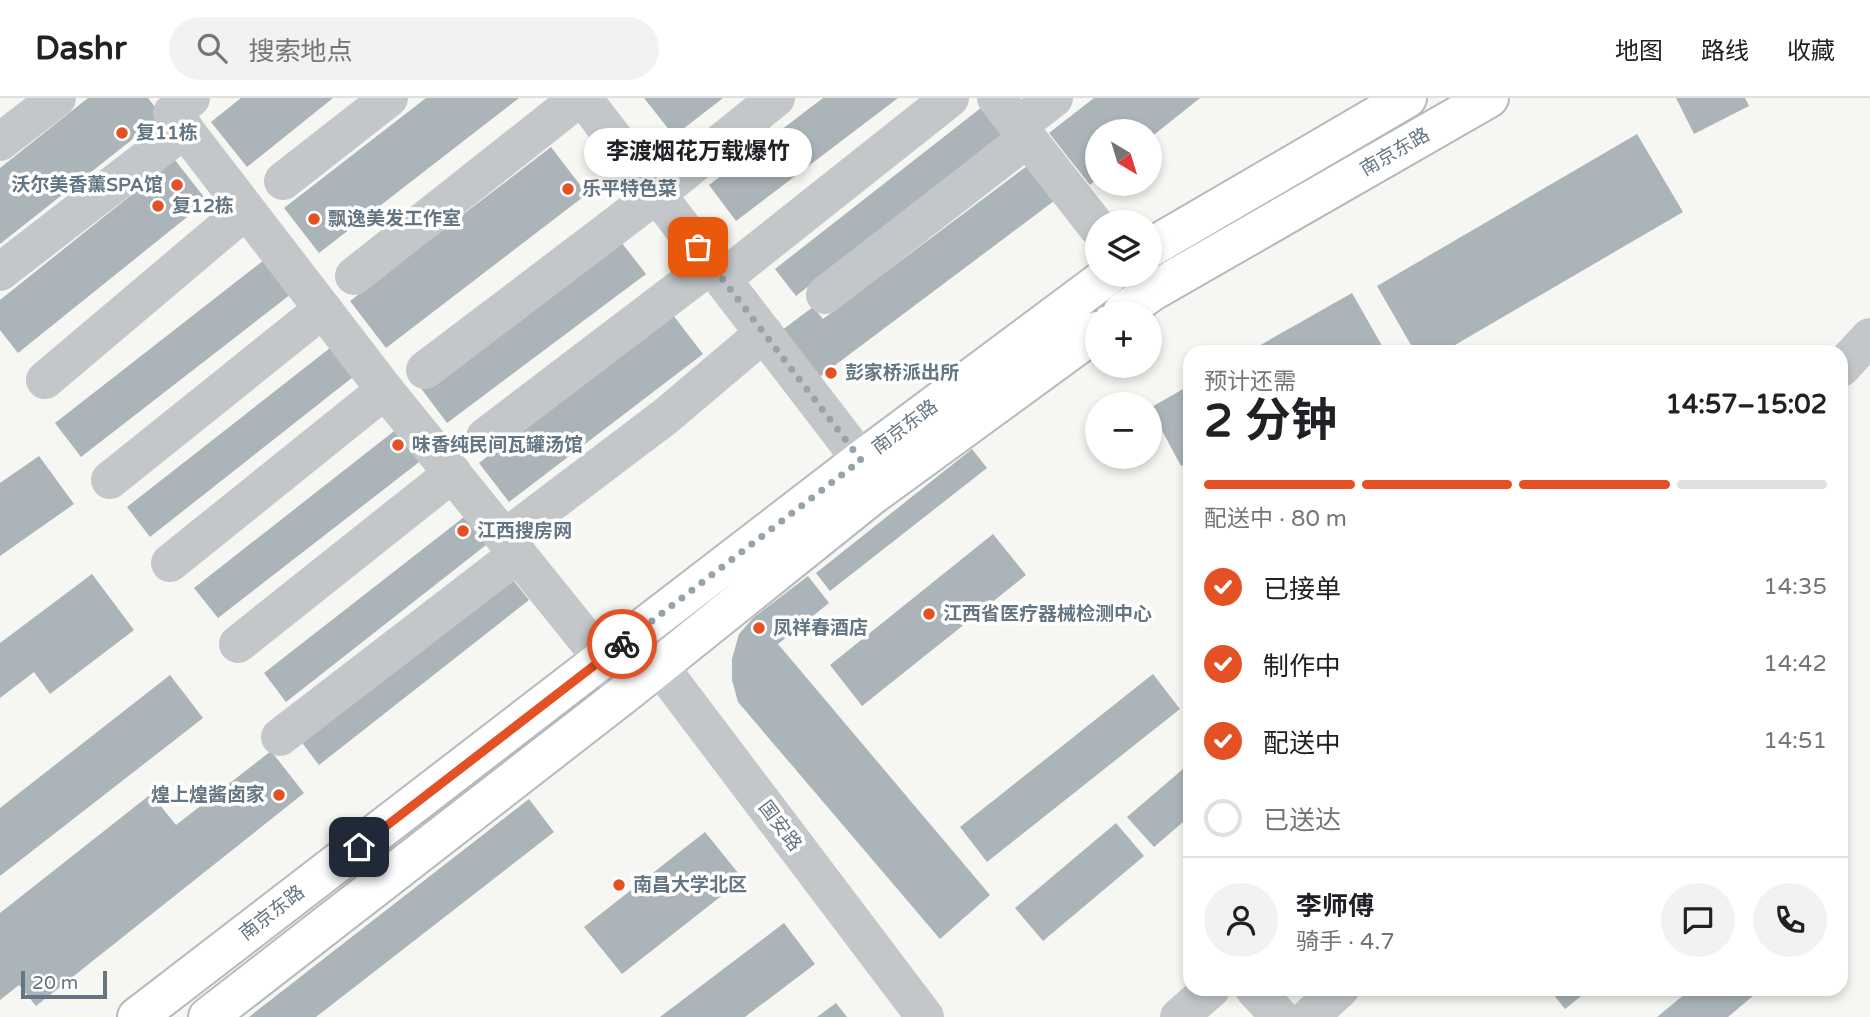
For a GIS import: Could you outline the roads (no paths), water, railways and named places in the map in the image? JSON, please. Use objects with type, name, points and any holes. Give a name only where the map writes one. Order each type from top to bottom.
[{"type":"main road","name":"南京东路","points":[[1162,241],[1407,98]]},
{"type":"main road","name":"南京东路","points":[[1139,301],[1489,98]]},
{"type":"main road","name":"南京东路","points":[[137,1017],[861,460],[1093,287]]},
{"type":"main road","name":"南京东路","points":[[208,1017],[628,691],[871,496],[1085,340]]},
{"type":"street","points":[[0,142],[57,98]]},
{"type":"street","points":[[283,181],[389,98]]},
{"type":"street","points":[[354,276],[581,98],[861,460]]},
{"type":"street","points":[[425,370],[657,194],[776,98]]},
{"type":"street","points":[[485,437],[717,272],[950,98]]},
{"type":"street","points":[[825,295],[1014,121],[1054,98]]},
{"type":"street","points":[[0,272],[188,113],[246,210],[385,390],[628,691]]},
{"type":"street","points":[[1014,121],[1085,212]]},
{"type":"street","points":[[46,380],[246,210]]},
{"type":"street","points":[[110,480],[323,309]]},
{"type":"street","points":[[280,737],[764,333]]},
{"type":"street","points":[[170,563],[385,390]]},
{"type":"street","points":[[237,644],[453,473]]},
{"type":"street","name":"国安路","points":[[635,635],[925,1017]]},
{"type":"street","points":[[1179,1017],[1203,996]]},
{"type":"street","points":[[1260,996],[1280,1017]]},
{"type":"street","points":[[1309,1017],[1332,996]]},
{"type":"place","name":"复11栋","points":[[122,133]]},
{"type":"place","name":"沃尔美香薰SPA馆","points":[[177,185]]},
{"type":"place","name":"乐平特色菜","points":[[568,189]]},
{"type":"place","name":"复12栋","points":[[158,206]]},
{"type":"place","name":"飘逸美发工作室","points":[[314,219]]},
{"type":"place","name":"李渡烟花万载爆竹","points":[[698,247]]},
{"type":"place","name":"彭家桥派出所","points":[[831,373]]},
{"type":"place","name":"味香纯民间瓦罐汤馆","points":[[398,445]]},
{"type":"place","name":"江西搜房网","points":[[463,531]]},
{"type":"place","name":"江西省医疗器械检测中心","points":[[929,614]]},
{"type":"place","name":"凤祥春酒店","points":[[759,628]]},
{"type":"place","name":"煌上煌酱卤家","points":[[279,795]]},
{"type":"place","name":"南昌大学北区","points":[[619,885]]}]
